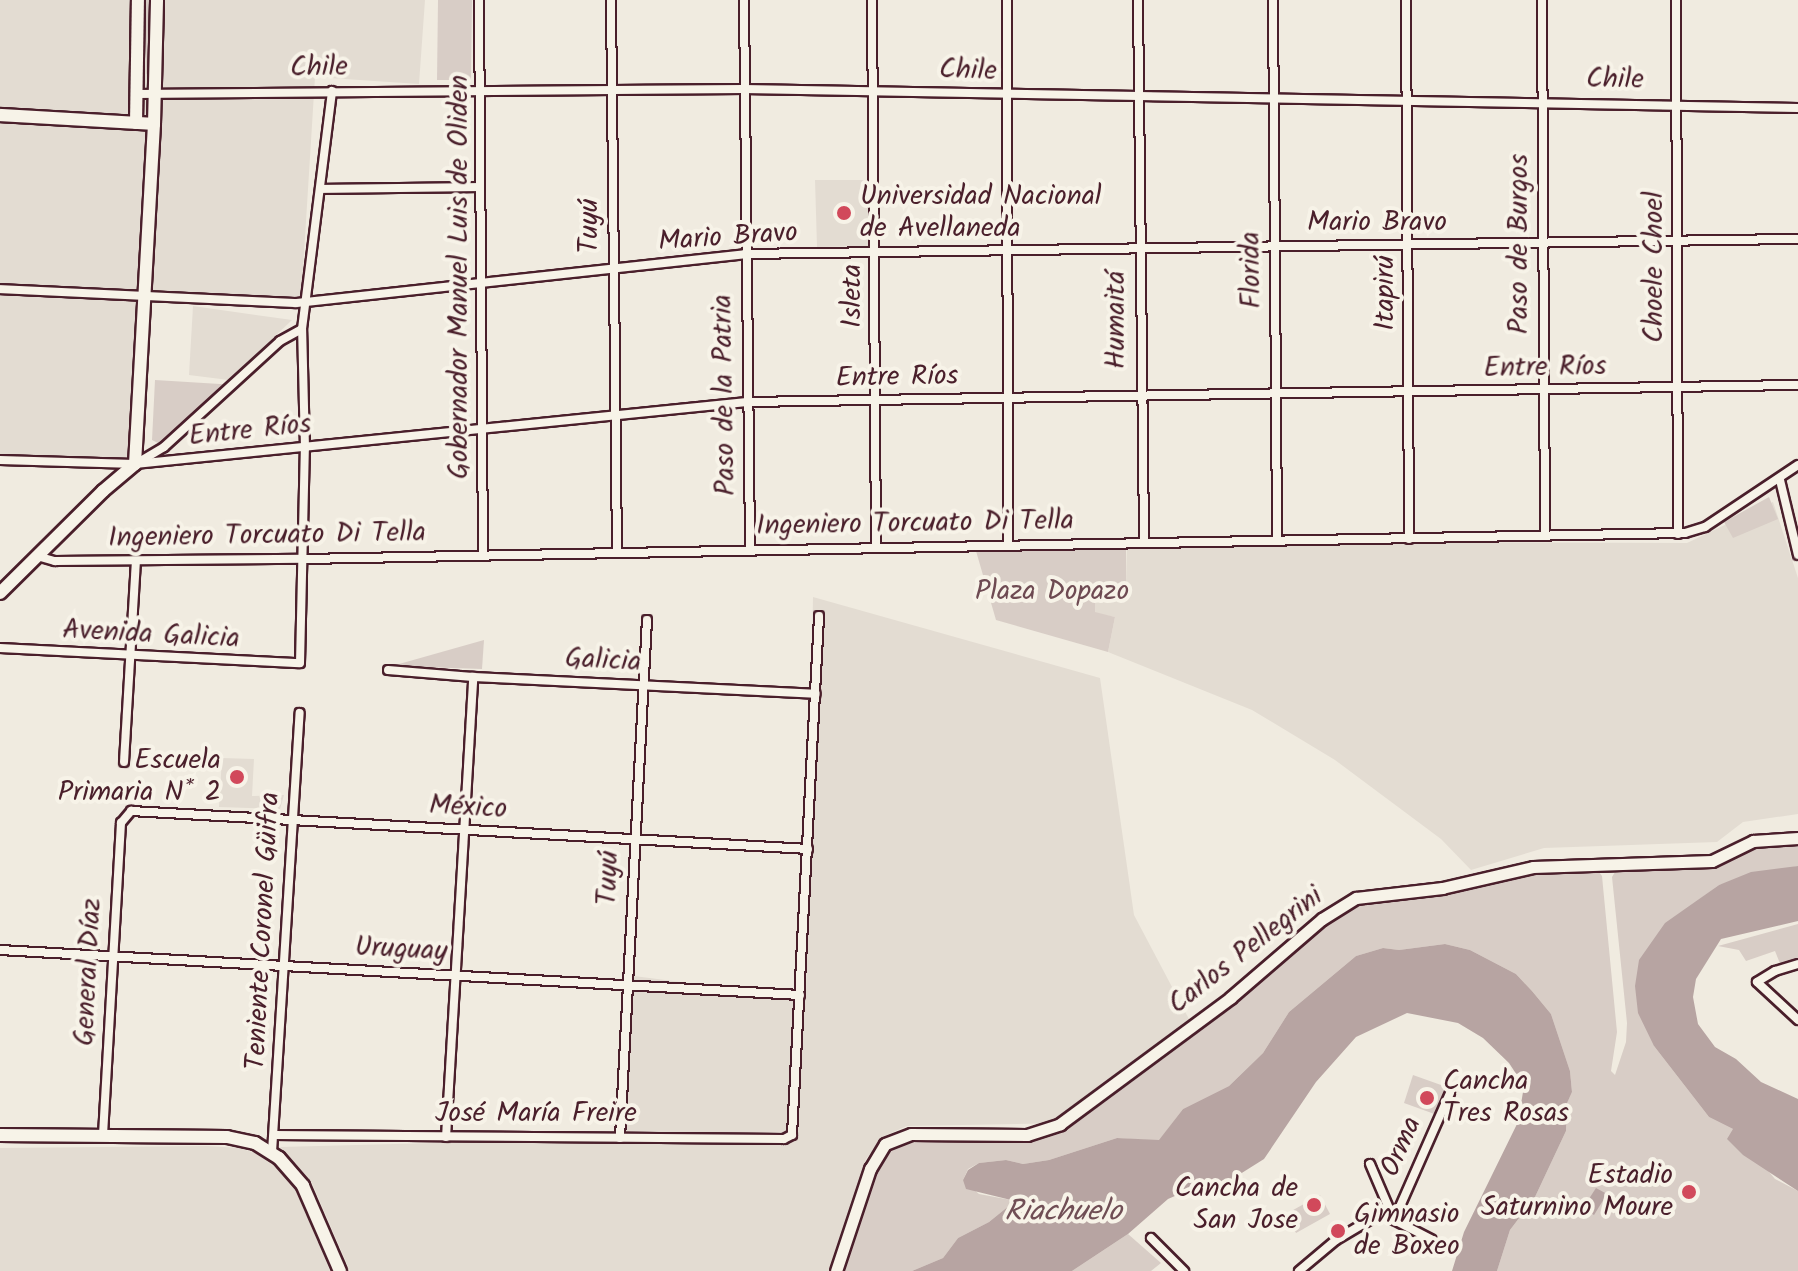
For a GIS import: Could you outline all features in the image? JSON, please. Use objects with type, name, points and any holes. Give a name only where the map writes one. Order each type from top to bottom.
[{"type":"main road","points":[[136,123],[138,0]]},
{"type":"main road","points":[[0,593],[135,464],[156,94],[157,0]]},
{"type":"main road","points":[[0,115],[154,124]]},
{"type":"main road","points":[[0,1135],[238,1138],[272,1152],[303,1186],[340,1271]]},
{"type":"street","name":"Gobernador Manuel Luis de Oliden","points":[[479,0],[483,555]]},
{"type":"street","name":"Tuyú","points":[[611,0],[617,552]]},
{"type":"street","name":"Paso de la Patria","points":[[744,0],[750,549]]},
{"type":"street","name":"Isleta","points":[[872,0],[876,548]]},
{"type":"street","points":[[1007,0],[1008,546]]},
{"type":"street","name":"Humaitá","points":[[1138,0],[1140,398],[1144,541]]},
{"type":"street","name":"Florida","points":[[1273,0],[1277,539]]},
{"type":"street","name":"Itapirú","points":[[1406,0],[1409,539]]},
{"type":"street","name":"Paso de Burgos","points":[[1542,0],[1545,536]]},
{"type":"street","name":"Choele Choel","points":[[1676,0],[1678,534]]},
{"type":"street","name":"Chile","points":[[136,94],[744,89],[1798,108]]},
{"type":"street","points":[[304,559],[302,329],[332,91]]},
{"type":"street","points":[[320,189],[478,187]]},
{"type":"street","name":"Mario Bravo","points":[[0,289],[305,302],[745,254],[1798,239]]},
{"type":"street","points":[[135,464],[164,447],[280,341],[302,329]]},
{"type":"street","name":"Entre Ríos","points":[[0,460],[135,464],[747,402],[1798,385]]},
{"type":"street","name":"Ingeniero Torcuato Di Tella","points":[[37,556],[55,561],[304,559],[1144,541],[1678,534],[1699,530],[1780,480],[1798,465]]},
{"type":"street","points":[[1780,480],[1798,555]]},
{"type":"street","name":"Avenida Galicia","points":[[0,648],[300,663],[304,559]]},
{"type":"street","points":[[124,762],[136,561]]},
{"type":"street","points":[[800,995],[819,616]]},
{"type":"street","name":"Tuyú","points":[[620,1138],[633,839],[647,620]]},
{"type":"street","name":"Galicia","points":[[388,670],[816,694]]},
{"type":"street","points":[[446,1137],[473,677]]},
{"type":"street","name":"Teniente Coronel Güifra","points":[[272,1152],[300,713]]},
{"type":"street","name":"México","points":[[126,813],[137,810],[808,849]]},
{"type":"street","name":"General Díaz","points":[[103,1135],[111,956],[121,823],[126,813]]},
{"type":"street","name":"Carlos Pellegrini","points":[[836,1271],[870,1169],[885,1144],[911,1134],[1027,1135],[1060,1124],[1230,998],[1322,919],[1356,898],[1442,888],[1533,867],[1712,861],[1753,841],[1798,838]]},
{"type":"street","name":"Uruguay","points":[[0,950],[800,995]]},
{"type":"street","points":[[1798,964],[1775,971],[1757,982],[1798,1020]]},
{"type":"street","name":"José María Freire","points":[[274,1135],[784,1139],[794,1131],[800,995]]},
{"type":"street","name":"Orma","points":[[1394,1220],[1450,1093]]},
{"type":"street","points":[[1370,1164],[1394,1220],[1431,1239]]},
{"type":"street","name":"Orma","points":[[1299,1271],[1336,1240],[1388,1209]]},
{"type":"street","points":[[1151,1238],[1184,1271]]},
{"type":"shaded area","points":[[0,0],[425,0],[419,84],[315,77],[301,301],[141,291],[138,457],[0,457]]},
{"type":"shaded area","name":"Universidad Nacional de Avellaneda","points":[[815,180],[871,180],[872,246],[817,247]]},
{"type":"shaded area","points":[[193,306],[292,320],[229,380],[189,375]]},
{"type":"shaded area","points":[[1773,502],[1798,578],[1798,814],[1743,822],[1717,842],[1544,848],[1471,870],[1441,839],[1335,760],[1252,710],[1108,652],[1115,617],[1095,613],[1096,582],[1126,582],[1127,541],[1687,543]]},
{"type":"shaded area","points":[[813,597],[1100,678],[1134,915],[1190,1021],[1065,1123],[907,1126],[884,1136],[866,1159],[829,1271],[350,1271],[311,1181],[280,1147],[619,1138],[634,976],[806,998]]},
{"type":"shaded area","name":"Escuela Primaria N* 2","points":[[222,758],[254,759],[252,796],[284,795],[280,809],[219,807]]},
{"type":"shaded area","points":[[0,1148],[239,1148],[255,1153],[278,1169],[296,1190],[330,1271],[0,1271]]},
{"type":"green space","points":[[145,0],[150,0],[149,73],[146,74]]},
{"type":"green space","points":[[438,0],[472,0],[471,80],[437,80]]},
{"type":"green space","points":[[155,380],[223,384],[158,443],[152,440]]},
{"type":"green space","points":[[1769,497],[1778,519],[1733,538],[1724,522]]},
{"type":"green space","name":"Plaza Dopazo","points":[[1126,548],[1126,583],[1096,583],[1095,612],[1115,617],[1108,652],[996,620],[976,551]]},
{"type":"green space","points":[[484,640],[482,669],[392,666]]},
{"type":"green space","points":[[1798,841],[1798,866],[1719,885],[1693,904],[1654,1046],[1709,1117],[1733,1129],[1775,1179],[1798,1191],[1798,1271],[1497,1271],[1510,1230],[1535,1197],[1566,1131],[1567,1102],[1572,1092],[1570,1071],[1551,1014],[1516,974],[1470,950],[1445,944],[1399,950],[1383,948],[1356,956],[1289,1012],[1263,1053],[1229,1086],[1183,1109],[1159,1141],[1117,1138],[1049,1160],[1023,1164],[1006,1160],[979,1163],[968,1169],[963,1180],[979,1194],[1011,1200],[1010,1205],[989,1222],[958,1238],[943,1258],[912,1271],[842,1271],[877,1167],[893,1146],[918,1139],[1027,1139],[1052,1134],[1074,1122],[1254,985],[1331,918],[1358,903],[1422,897],[1536,871],[1596,868],[1602,876],[1617,1032],[1611,1071],[1615,1075],[1626,1042],[1627,1023],[1612,877],[1618,867],[1701,865],[1748,845]]},
{"type":"green space","points":[[1798,924],[1798,961],[1781,966],[1775,951],[1746,961],[1739,950],[1718,946]]},
{"type":"green space","name":"Cancha Tres Rosas","points":[[1413,1075],[1441,1085],[1450,1093],[1440,1116],[1404,1103]]},
{"type":"green space","name":"Cancha de San Jose","points":[[1320,1195],[1330,1214],[1296,1233],[1286,1214]]},
{"type":"green space","points":[[1128,1234],[1161,1263],[1151,1271],[1072,1271]]},
{"type":"water","points":[[1798,866],[1798,921],[1721,939],[1696,979],[1693,997],[1698,1024],[1715,1047],[1736,1059],[1761,1082],[1798,1099],[1798,1191],[1743,1155],[1727,1139],[1733,1129],[1709,1117],[1654,1046],[1638,1013],[1635,986],[1639,960],[1665,923],[1719,885],[1751,872]]},
{"type":"water","name":"Riachuelo","points":[[1445,944],[1470,950],[1516,974],[1551,1014],[1570,1071],[1572,1092],[1567,1103],[1566,1131],[1535,1197],[1510,1230],[1497,1271],[1452,1271],[1464,1232],[1518,1122],[1524,1086],[1509,1063],[1483,1038],[1458,1023],[1407,1013],[1356,1037],[1316,1082],[1264,1159],[1229,1181],[1207,1182],[1168,1199],[1128,1234],[1072,1271],[912,1271],[943,1258],[958,1238],[989,1222],[1010,1205],[1011,1200],[966,1189],[963,1180],[968,1170],[979,1163],[1006,1160],[1023,1164],[1049,1160],[1117,1138],[1159,1140],[1183,1109],[1229,1086],[1263,1053],[1289,1012],[1356,956],[1383,948],[1399,950]]},
{"type":"water","points":[[1596,1188],[1607,1194],[1594,1215],[1583,1208]]},
{"type":"place","name":"Universidad Nacional de Avellaneda","points":[[844,213]]},
{"type":"place","name":"Escuela Primaria N* 2","points":[[237,777]]},
{"type":"place","name":"Cancha Tres Rosas","points":[[1427,1098]]},
{"type":"place","name":"Estadio Saturnino Moure","points":[[1689,1192]]},
{"type":"place","name":"Cancha de San Jose","points":[[1314,1205]]},
{"type":"place","name":"Gimnasio de Boxeo","points":[[1338,1231]]}]
